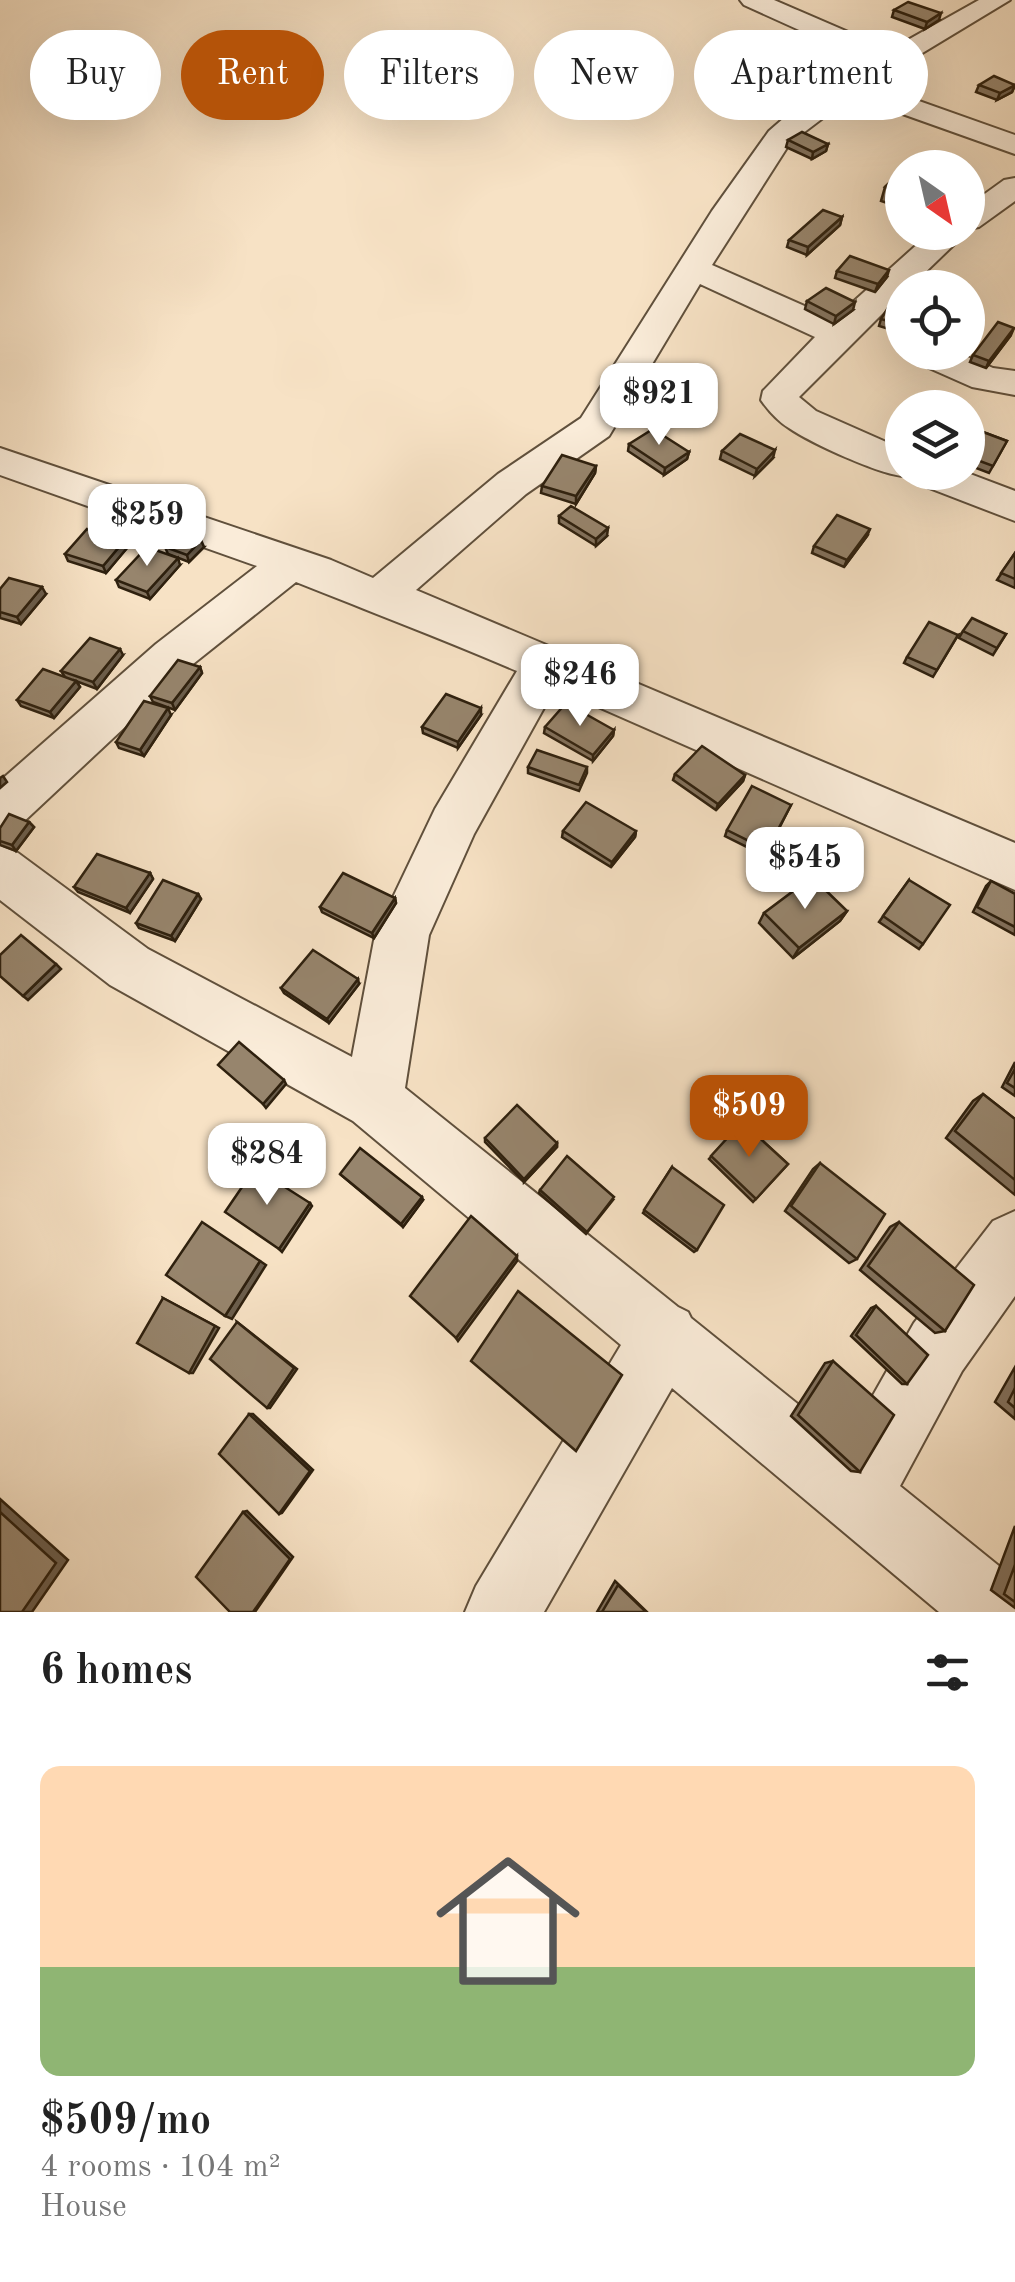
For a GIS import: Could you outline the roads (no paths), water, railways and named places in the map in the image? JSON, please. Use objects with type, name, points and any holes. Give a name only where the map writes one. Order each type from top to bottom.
[{"type":"street","points":[[754,0],[823,30]]},
{"type":"street","points":[[928,40],[998,0]]},
{"type":"street","points":[[928,114],[1015,145]]},
{"type":"street","points":[[382,594],[512,484],[595,427],[779,136],[798,120]]},
{"type":"street","points":[[985,208],[1015,187]]},
{"type":"street","points":[[885,456],[803,420],[780,400],[782,391],[931,250]]},
{"type":"street","points":[[694,268],[845,328],[885,339]]},
{"type":"street","points":[[965,370],[985,379],[1015,383]]},
{"type":"street","points":[[0,460],[382,594],[1015,867]]},
{"type":"street","points":[[971,490],[1015,507]]},
{"type":"street","points":[[291,562],[545,664]]},
{"type":"street","points":[[0,812],[172,656],[291,562]]},
{"type":"street","points":[[374,1100],[402,936],[453,824],[545,664]]},
{"type":"street","points":[[0,869],[129,968],[374,1100],[997,1612]]},
{"type":"street","points":[[856,1495],[938,1347],[1015,1243]]},
{"type":"street","points":[[502,1612],[664,1336]]}]
